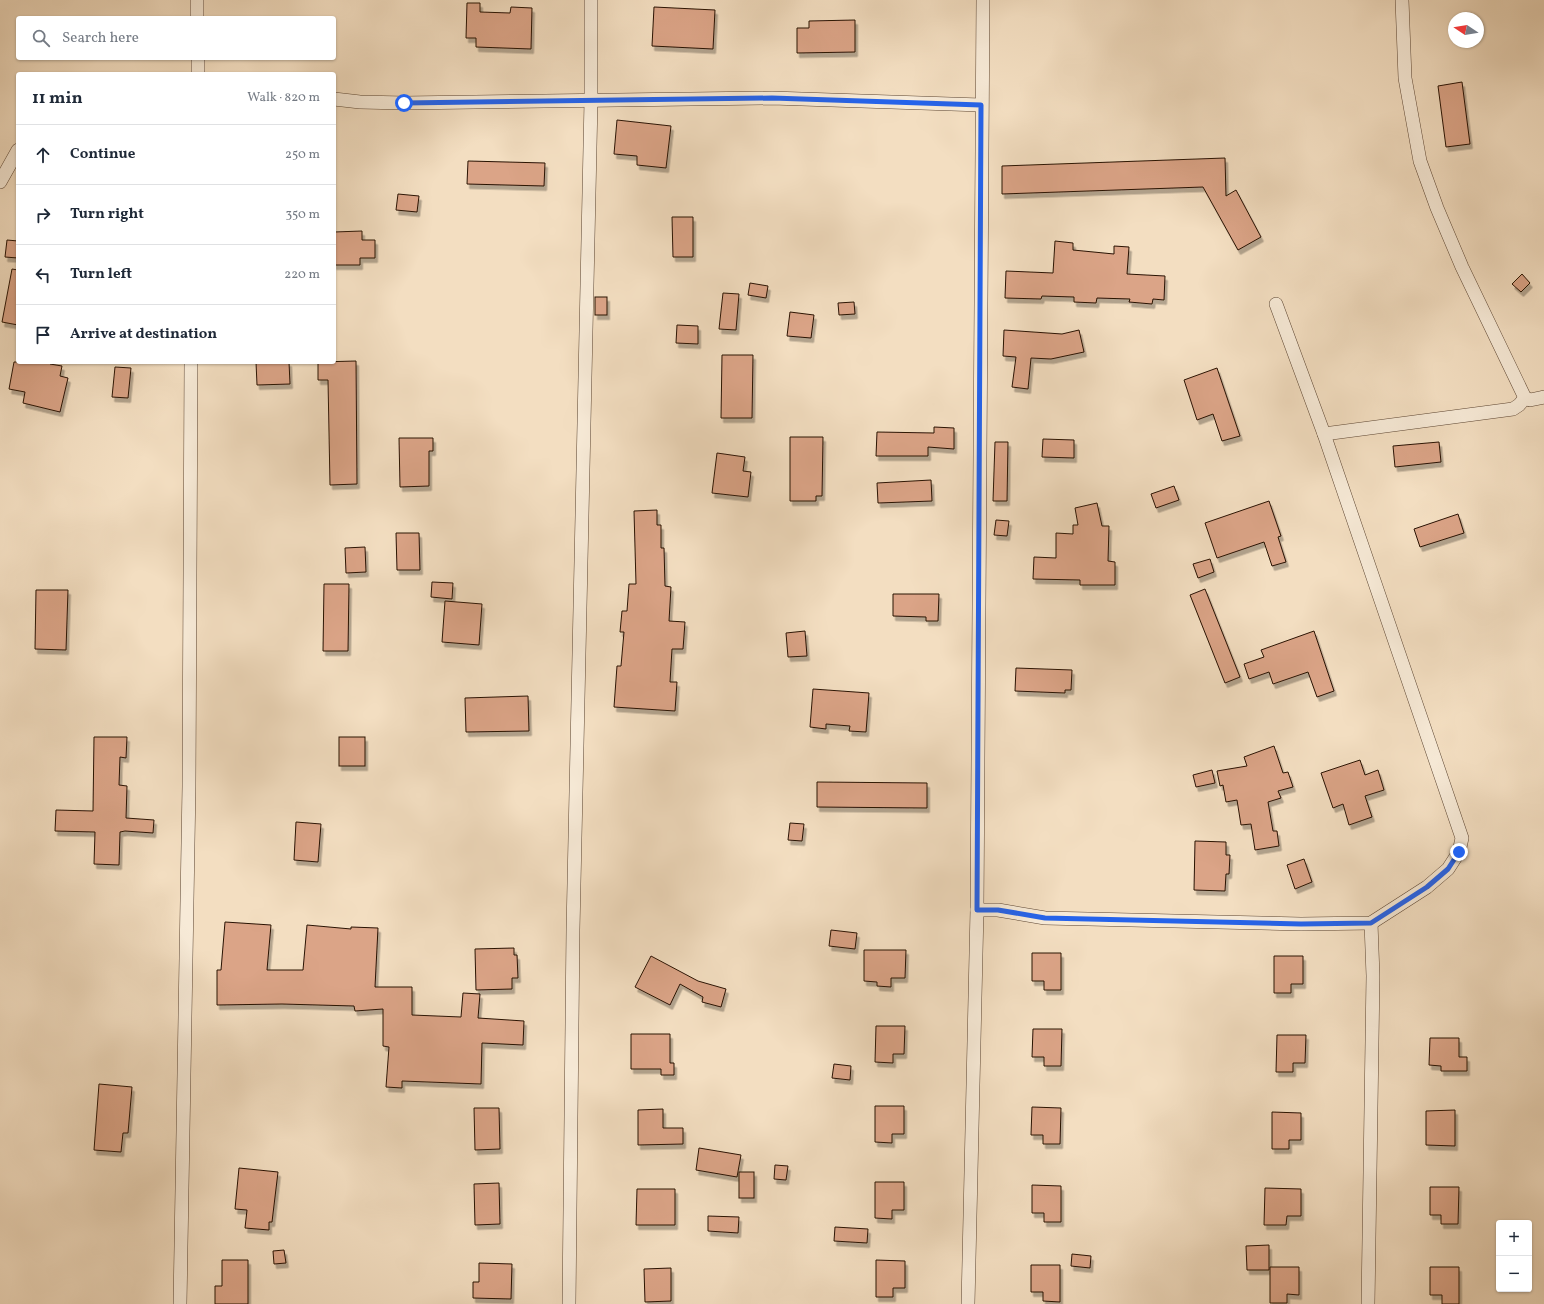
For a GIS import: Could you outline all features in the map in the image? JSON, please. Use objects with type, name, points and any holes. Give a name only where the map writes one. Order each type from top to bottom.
[{"type":"street","points":[[197,0],[197,16]]},
{"type":"street","points":[[569,1304],[573,930],[591,101],[591,0]]},
{"type":"street","points":[[968,1304],[977,910],[981,105],[983,0]]},
{"type":"street","points":[[1402,0],[1405,78],[1420,161],[1437,208],[1462,266],[1525,398],[1530,400],[1544,397]]},
{"type":"street","points":[[198,60],[198,72]]},
{"type":"street","points":[[336,99],[390,103],[772,98],[981,105]]},
{"type":"street","points":[[0,182],[16,154]]},
{"type":"street","points":[[977,910],[998,910],[1045,918],[1301,924],[1371,923],[1427,887],[1448,869],[1459,852],[1462,838],[1324,434],[1276,304]]},
{"type":"street","points":[[180,1304],[189,786],[191,364]]},
{"type":"street","points":[[1324,434],[1513,409],[1520,405],[1525,398]]},
{"type":"street","points":[[1368,1304],[1372,976],[1371,923]]},
{"type":"building","points":[[467,3],[480,3],[480,12],[510,13],[511,7],[532,8],[531,49],[476,47],[476,38],[466,38]]},
{"type":"building","points":[[654,7],[715,10],[713,49],[652,46]]},
{"type":"building","points":[[855,20],[855,52],[797,53],[797,28],[809,28],[809,21]]},
{"type":"building","points":[[1462,82],[1470,144],[1446,147],[1438,86]]},
{"type":"building","points":[[617,120],[671,126],[666,168],[637,165],[637,156],[614,154]]},
{"type":"building","points":[[1225,158],[1226,196],[1236,190],[1261,237],[1238,250],[1203,187],[1002,194],[1002,166]]},
{"type":"building","points":[[468,161],[545,163],[544,186],[467,184]]},
{"type":"building","points":[[398,194],[419,196],[417,212],[396,210]]},
{"type":"building","points":[[672,217],[693,217],[693,257],[673,257]]},
{"type":"building","points":[[362,231],[362,240],[375,240],[375,258],[360,258],[360,265],[336,265],[336,232]]},
{"type":"building","points":[[7,240],[16,241],[16,258],[5,257]]},
{"type":"building","points":[[1055,241],[1073,243],[1073,250],[1114,254],[1114,246],[1129,247],[1127,274],[1165,276],[1164,300],[1153,299],[1152,304],[1129,302],[1130,299],[1097,298],[1096,303],[1074,302],[1074,297],[1042,296],[1041,299],[1005,298],[1006,271],[1053,273]]},
{"type":"building","points":[[12,269],[16,270],[16,325],[2,322]]},
{"type":"building","points":[[1522,274],[1530,283],[1521,292],[1512,284]]},
{"type":"building","points":[[750,283],[768,286],[766,298],[748,295]]},
{"type":"building","points":[[723,293],[739,294],[736,330],[719,329]]},
{"type":"building","points":[[595,297],[607,297],[607,315],[595,315]]},
{"type":"building","points":[[854,302],[855,314],[839,315],[838,303]]},
{"type":"building","points":[[790,312],[814,315],[811,338],[787,336]]},
{"type":"building","points":[[677,325],[698,326],[698,344],[676,343]]},
{"type":"building","points":[[1004,330],[1062,334],[1079,330],[1084,352],[1051,359],[1031,358],[1028,389],[1012,387],[1016,357],[1003,356]]},
{"type":"building","points":[[722,355],[753,355],[752,418],[721,418]]},
{"type":"building","points":[[356,361],[357,484],[330,485],[328,380],[318,380],[318,364],[336,364],[336,362]]},
{"type":"building","points":[[14,362],[16,362],[16,364],[50,364],[62,366],[60,376],[68,378],[60,412],[23,403],[25,392],[9,389]]},
{"type":"building","points":[[256,364],[289,364],[290,384],[257,385]]},
{"type":"building","points":[[115,367],[131,368],[128,398],[112,397]]},
{"type":"building","points":[[1217,368],[1240,436],[1222,441],[1213,414],[1197,420],[1184,380]]},
{"type":"building","points":[[934,427],[954,428],[954,449],[928,447],[928,456],[876,456],[877,432],[934,433]]},
{"type":"building","points":[[790,437],[823,437],[822,496],[816,496],[816,501],[790,501]]},
{"type":"building","points":[[399,438],[433,438],[433,451],[429,451],[429,486],[400,487]]},
{"type":"building","points":[[1043,439],[1074,440],[1074,458],[1042,457]]},
{"type":"building","points":[[995,442],[1008,442],[1007,501],[993,501]]},
{"type":"building","points":[[1439,442],[1441,462],[1395,467],[1393,446]]},
{"type":"building","points":[[717,453],[745,457],[743,471],[751,472],[748,497],[712,493]]},
{"type":"building","points":[[931,480],[932,501],[878,503],[877,483]]},
{"type":"building","points":[[1174,486],[1179,500],[1156,508],[1151,494]]},
{"type":"building","points":[[1269,501],[1281,536],[1278,537],[1286,562],[1272,566],[1264,542],[1217,558],[1205,523]]},
{"type":"building","points":[[1097,503],[1102,526],[1109,526],[1108,561],[1115,562],[1115,585],[1080,585],[1080,580],[1033,579],[1034,557],[1056,558],[1056,533],[1073,534],[1073,525],[1078,525],[1075,508]]},
{"type":"building","points":[[657,510],[657,525],[661,525],[661,548],[664,548],[665,586],[671,587],[669,621],[685,622],[683,649],[672,649],[670,682],[677,682],[675,711],[614,707],[617,666],[621,666],[624,632],[620,632],[622,611],[627,611],[629,584],[636,584],[634,511]]},
{"type":"building","points":[[1458,514],[1464,533],[1420,547],[1414,529]]},
{"type":"building","points":[[996,520],[1009,521],[1007,536],[994,535]]},
{"type":"building","points":[[396,533],[419,533],[420,570],[397,570]]},
{"type":"building","points":[[365,547],[366,572],[346,573],[345,548]]},
{"type":"building","points":[[1210,559],[1214,572],[1198,578],[1193,564]]},
{"type":"building","points":[[432,582],[453,583],[452,599],[431,597]]},
{"type":"building","points":[[324,584],[349,584],[348,651],[323,651]]},
{"type":"building","points":[[1205,589],[1240,677],[1225,683],[1190,595]]},
{"type":"building","points":[[36,590],[68,590],[66,650],[35,649]]},
{"type":"building","points":[[893,594],[939,594],[938,621],[926,621],[926,617],[893,616]]},
{"type":"building","points":[[445,601],[482,604],[479,645],[442,642]]},
{"type":"building","points":[[805,631],[807,656],[788,657],[786,633]]},
{"type":"building","points":[[1314,631],[1334,691],[1317,697],[1308,672],[1273,684],[1269,672],[1249,679],[1244,664],[1264,657],[1261,650]]},
{"type":"building","points":[[1016,668],[1072,670],[1071,690],[1065,690],[1065,693],[1015,691]]},
{"type":"building","points":[[813,689],[869,693],[866,732],[849,731],[850,726],[826,724],[826,729],[810,727]]},
{"type":"building","points":[[528,696],[529,731],[466,732],[465,698]]},
{"type":"building","points":[[94,737],[127,737],[126,758],[120,757],[119,785],[127,786],[126,818],[154,820],[153,833],[120,832],[119,865],[94,864],[95,832],[55,831],[56,810],[93,811]]},
{"type":"building","points":[[339,737],[365,737],[365,766],[339,766]]},
{"type":"building","points":[[1274,746],[1283,773],[1288,772],[1293,787],[1278,791],[1281,798],[1268,802],[1273,831],[1277,831],[1279,846],[1255,850],[1251,824],[1241,825],[1237,800],[1226,802],[1223,785],[1220,786],[1217,771],[1247,766],[1244,757]]},
{"type":"building","points":[[1360,760],[1365,775],[1378,770],[1384,790],[1365,796],[1372,817],[1349,825],[1343,804],[1333,808],[1321,773]]},
{"type":"building","points":[[1212,770],[1215,783],[1196,787],[1193,775]]},
{"type":"building","points":[[817,782],[927,783],[927,808],[817,807]]},
{"type":"building","points":[[296,822],[321,824],[318,862],[294,860]]},
{"type":"building","points":[[790,823],[804,824],[802,841],[788,840]]},
{"type":"building","points":[[1195,841],[1226,842],[1226,855],[1230,855],[1229,874],[1226,874],[1225,891],[1194,890]]},
{"type":"building","points":[[1304,859],[1312,882],[1295,889],[1287,865]]},
{"type":"building","points":[[225,922],[271,925],[267,970],[303,970],[307,925],[351,929],[351,927],[378,928],[375,987],[412,987],[412,1015],[461,1017],[463,993],[480,994],[478,1018],[524,1021],[523,1045],[482,1043],[481,1084],[402,1081],[402,1088],[386,1087],[389,1047],[383,1046],[383,1009],[355,1011],[354,1006],[282,1004],[217,1005],[217,970],[221,970]]},
{"type":"building","points":[[831,930],[857,933],[855,949],[829,946]]},
{"type":"building","points":[[514,948],[514,955],[517,955],[518,978],[512,978],[512,989],[476,990],[475,949]]},
{"type":"building","points":[[864,950],[906,950],[905,978],[891,978],[891,987],[877,986],[877,982],[864,981]]},
{"type":"building","points":[[1032,953],[1061,953],[1061,990],[1044,990],[1044,981],[1032,981]]},
{"type":"building","points":[[651,956],[698,981],[726,989],[721,1007],[702,1002],[703,997],[680,984],[670,1005],[635,987]]},
{"type":"building","points":[[1274,956],[1303,956],[1303,984],[1291,984],[1291,993],[1274,993]]},
{"type":"building","points":[[876,1026],[905,1026],[904,1054],[893,1054],[893,1063],[875,1062]]},
{"type":"building","points":[[1033,1029],[1062,1029],[1061,1066],[1044,1066],[1044,1057],[1032,1057]]},
{"type":"building","points":[[631,1034],[670,1034],[670,1063],[674,1063],[674,1075],[661,1075],[661,1069],[631,1069]]},
{"type":"building","points":[[1277,1035],[1306,1035],[1305,1063],[1293,1063],[1293,1072],[1276,1072]]},
{"type":"building","points":[[1430,1038],[1459,1038],[1459,1057],[1467,1057],[1467,1071],[1441,1071],[1441,1066],[1429,1065]]},
{"type":"building","points":[[834,1064],[851,1066],[850,1080],[832,1078]]},
{"type":"building","points":[[99,1084],[132,1087],[128,1133],[123,1133],[121,1152],[94,1150]]},
{"type":"building","points":[[875,1106],[904,1106],[904,1134],[892,1134],[892,1143],[875,1142]]},
{"type":"building","points":[[1032,1107],[1061,1108],[1060,1144],[1043,1144],[1043,1135],[1031,1135]]},
{"type":"building","points":[[474,1108],[499,1108],[500,1149],[475,1150]]},
{"type":"building","points":[[663,1109],[663,1128],[683,1128],[683,1144],[638,1145],[638,1110]]},
{"type":"building","points":[[1455,1110],[1455,1146],[1426,1145],[1426,1111]]},
{"type":"building","points":[[1272,1112],[1301,1113],[1301,1140],[1289,1140],[1289,1149],[1272,1149]]},
{"type":"building","points":[[699,1148],[741,1155],[737,1177],[696,1170]]},
{"type":"building","points":[[775,1165],[788,1166],[786,1180],[774,1179]]},
{"type":"building","points":[[239,1168],[278,1172],[272,1222],[269,1222],[269,1230],[245,1228],[247,1210],[235,1209]]},
{"type":"building","points":[[739,1172],[754,1172],[754,1198],[739,1198]]},
{"type":"building","points":[[875,1182],[904,1182],[904,1210],[892,1210],[892,1219],[875,1218]]},
{"type":"building","points":[[499,1183],[500,1224],[475,1225],[474,1184]]},
{"type":"building","points":[[1032,1185],[1061,1186],[1061,1222],[1044,1222],[1044,1213],[1032,1213]]},
{"type":"building","points":[[1430,1187],[1459,1187],[1458,1224],[1441,1224],[1441,1215],[1430,1215]]},
{"type":"building","points":[[1265,1188],[1301,1189],[1301,1216],[1287,1216],[1286,1225],[1264,1225]]},
{"type":"building","points":[[637,1189],[675,1189],[675,1225],[636,1225]]},
{"type":"building","points":[[708,1216],[739,1217],[738,1233],[708,1231]]},
{"type":"building","points":[[835,1227],[868,1229],[867,1243],[834,1241]]},
{"type":"building","points":[[1269,1245],[1269,1270],[1247,1270],[1246,1246]]},
{"type":"building","points":[[284,1250],[286,1263],[274,1264],[273,1251]]},
{"type":"building","points":[[1072,1254],[1091,1256],[1090,1268],[1071,1266]]},
{"type":"building","points":[[222,1260],[248,1260],[248,1304],[215,1304],[215,1286],[222,1286]]},
{"type":"building","points":[[876,1260],[905,1261],[905,1288],[893,1288],[893,1297],[876,1297]]},
{"type":"building","points":[[479,1263],[512,1264],[511,1299],[473,1298],[473,1282],[479,1282]]},
{"type":"building","points":[[1031,1265],[1060,1265],[1060,1302],[1043,1301],[1043,1292],[1031,1292]]},
{"type":"building","points":[[1270,1267],[1299,1267],[1299,1295],[1287,1294],[1287,1303],[1270,1303]]},
{"type":"building","points":[[1430,1267],[1459,1267],[1459,1304],[1442,1304],[1442,1295],[1430,1295]]},
{"type":"building","points":[[671,1268],[671,1301],[645,1302],[644,1269]]},
{"type":"route","points":[[404,103],[772,98],[981,105],[977,910],[998,910],[1045,918],[1301,924],[1371,923],[1427,887],[1448,869],[1459,852]]}]
